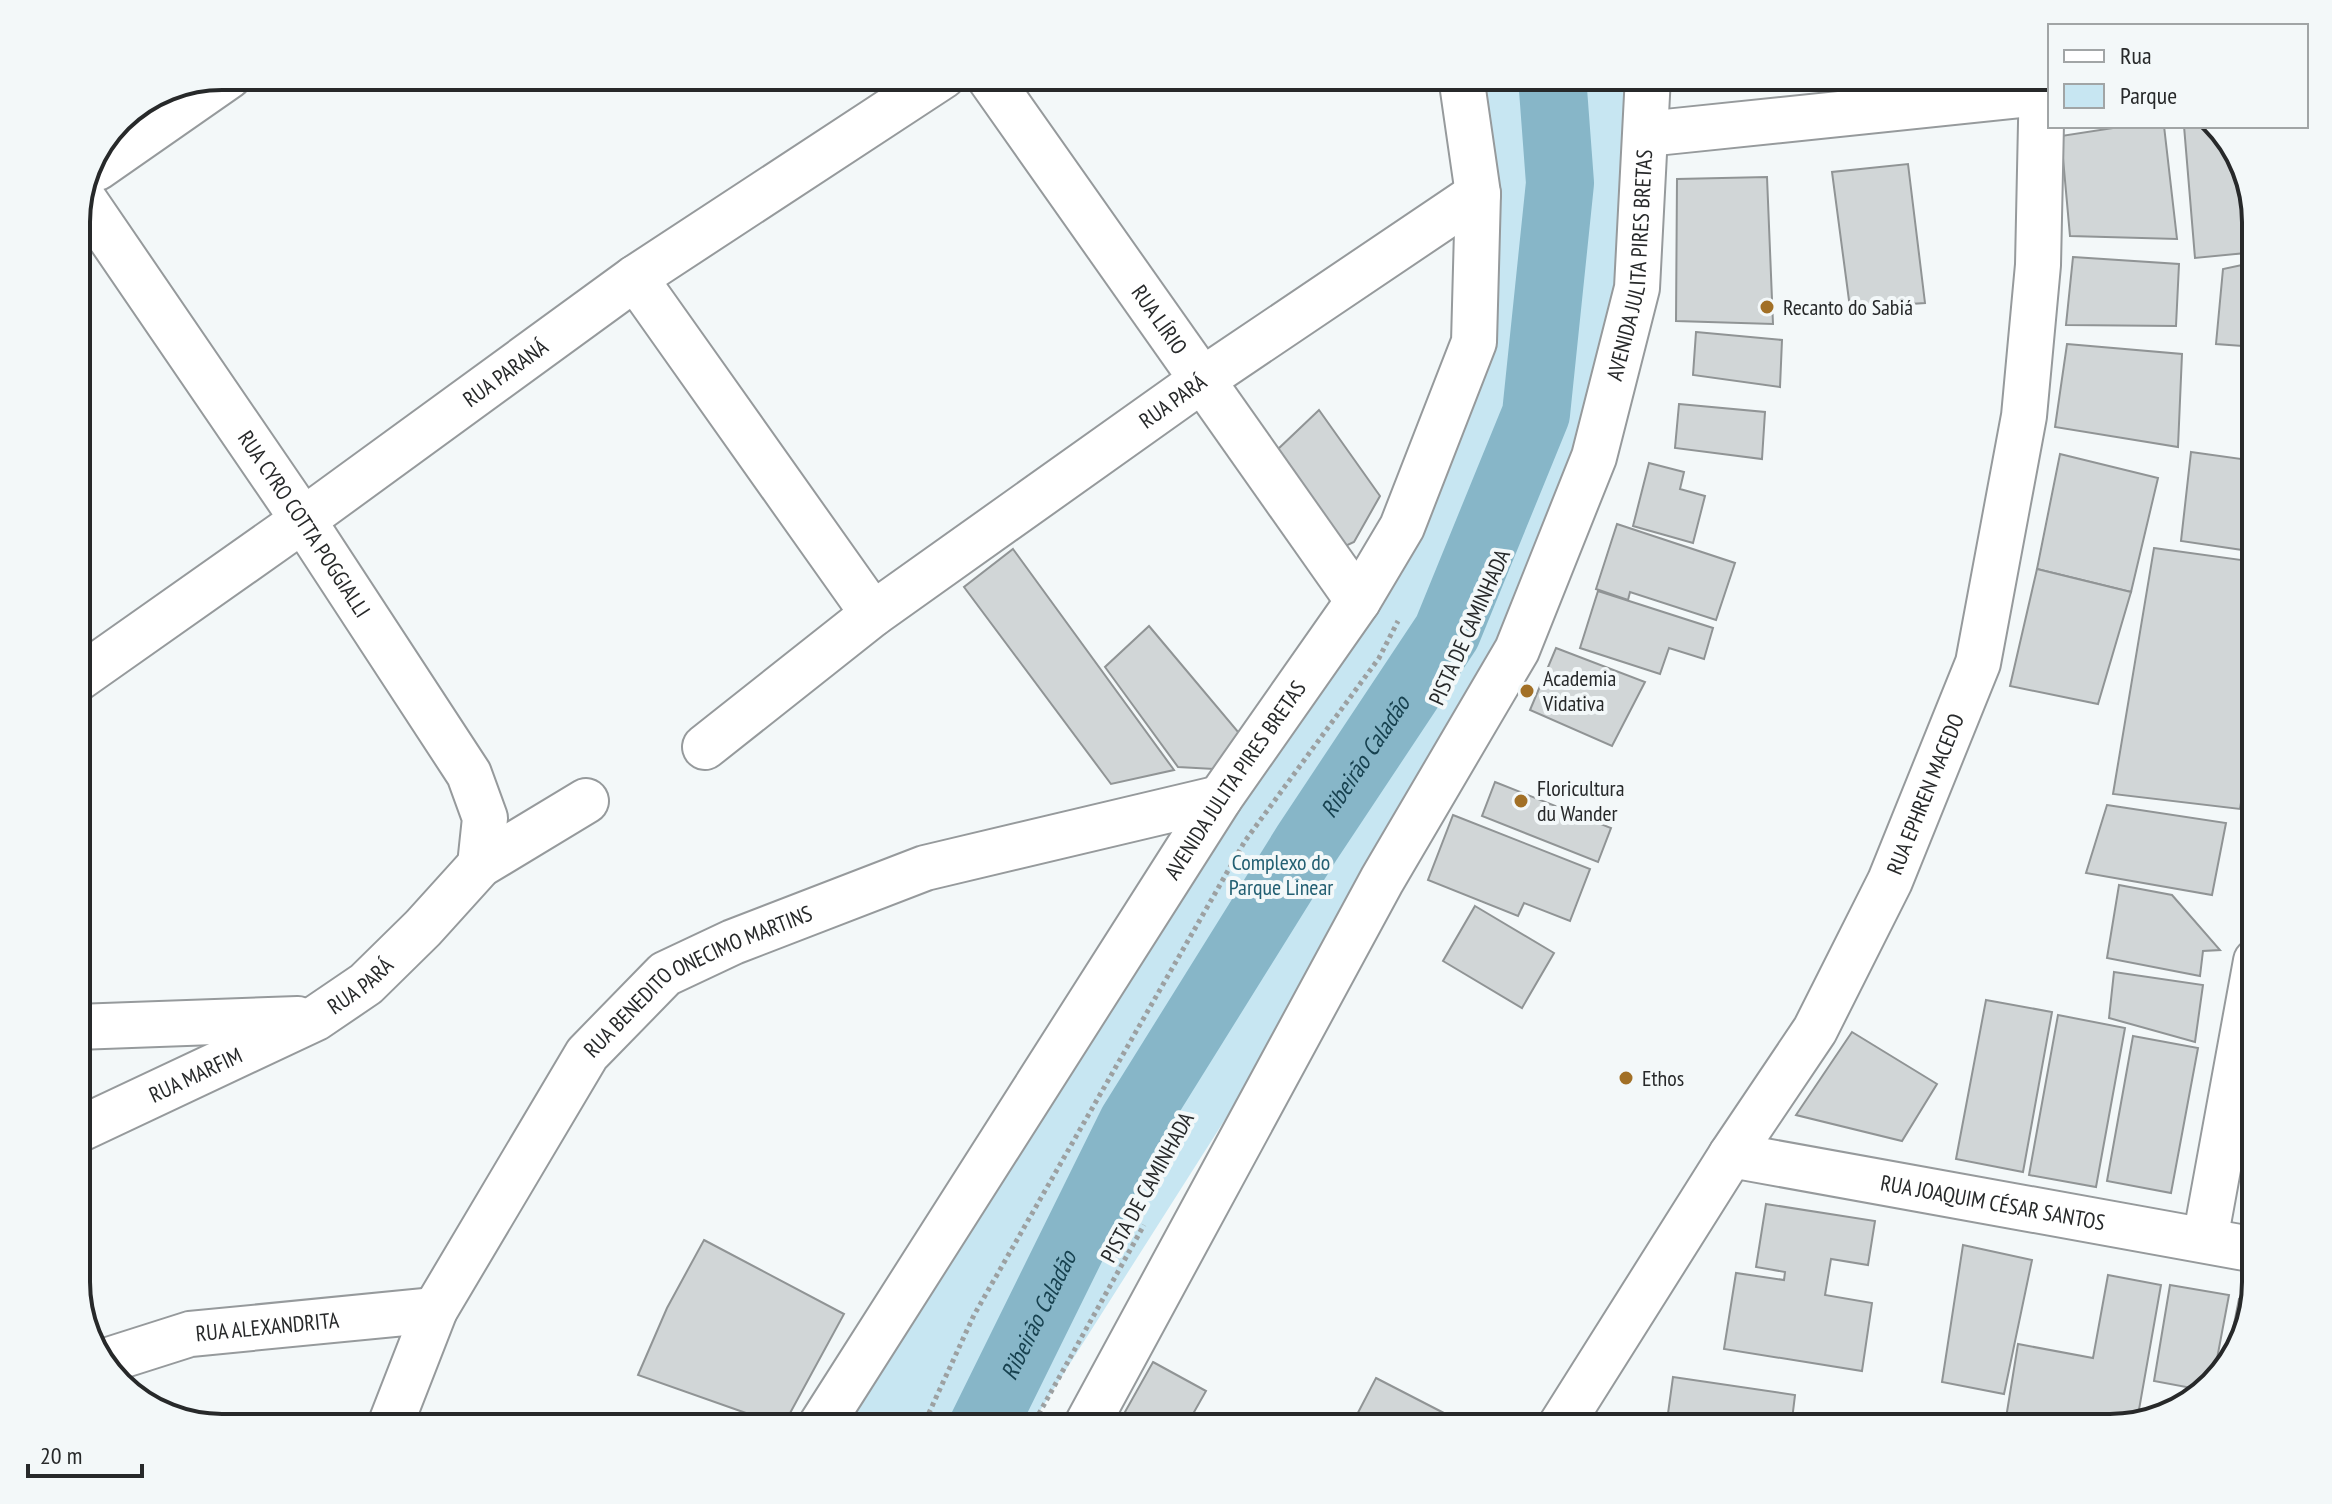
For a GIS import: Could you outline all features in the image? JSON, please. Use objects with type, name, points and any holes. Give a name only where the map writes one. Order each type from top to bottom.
[{"type":"street","name":"RUA PARANÁ","points":[[90,670],[303,520],[635,278],[922,90]]},
{"type":"street","name":"RUA LÍRIO","points":[[998,90],[1358,601]]},
{"type":"street","name":"AVENIDA JULITA PIRES BRETAS","points":[[828,1414],[1220,798],[1358,601],[1402,527],[1474,342],[1478,194],[1463,90]]},
{"type":"street","name":"AVENIDA JULITA PIRES BRETAS","points":[[1093,1414],[1382,880],[1517,650],[1594,457],[1637,288],[1648,90]]},
{"type":"street","points":[[1646,134],[2020,90]]},
{"type":"street","name":"RUA EPHREN MACEDO","points":[[1568,1414],[1731,1155],[1815,1030],[1890,881],[1978,663],[2024,416],[2038,265],[2045,90]]},
{"type":"street","points":[[105,162],[206,92]]},
{"type":"street","name":"RUA PARÁ","points":[[705,747],[873,614],[1202,380],[1478,194]]},
{"type":"street","name":"RUA CYRO COTTA POGGIALLI","points":[[91,210],[303,520],[469,774],[485,818],[480,865]]},
{"type":"street","points":[[635,278],[873,614]]},
{"type":"street","name":"RUA BENEDITO ONECIMO MARTINS","points":[[394,1414],[435,1310],[587,1054],[665,974],[733,942],[925,868],[1220,798]]},
{"type":"street","name":"RUA PARÁ","points":[[90,1026],[316,1018],[366,984],[423,928],[480,865],[586,801]]},
{"type":"street","name":"RUA MARFIM","points":[[90,1124],[316,1018]]},
{"type":"street","points":[[2205,1240],[2242,1038]]},
{"type":"street","name":"RUA JOAQUIM CÉSAR SANTOS","points":[[1731,1155],[2242,1247]]},
{"type":"street","name":"RUA ALEXANDRITA","points":[[114,1358],[190,1334],[435,1310]]},
{"type":"path","name":"PISTA DE CAMINHADA","points":[[1039,1414],[1145,1223]]},
{"type":"green space","name":"Complexo do Parque Linear","points":[[1469,90],[1643,90],[1592,455],[1379,877],[1038,1414],[852,1414],[1352,630],[1479,339]]},
{"type":"building","points":[[2113,128],[2164,128],[2177,239],[2070,236],[2061,136]]},
{"type":"building","points":[[2184,128],[2202,128],[2209,135],[2232,172],[2241,205],[2242,253],[2195,258]]},
{"type":"building","points":[[1908,164],[1925,303],[1850,308],[1832,172]]},
{"type":"building","points":[[1767,177],[1773,324],[1676,321],[1677,179]]},
{"type":"building","points":[[2073,257],[2179,264],[2176,326],[2066,325]]},
{"type":"building","points":[[2242,265],[2242,346],[2216,344],[2223,269]]},
{"type":"building","points":[[1696,332],[1782,340],[1780,387],[1693,375]]},
{"type":"building","points":[[2067,344],[2182,354],[2178,447],[2055,427]]},
{"type":"building","points":[[1679,404],[1765,412],[1762,459],[1675,448]]},
{"type":"building","points":[[1319,410],[1380,496],[1354,542],[1341,548],[1276,451]]},
{"type":"building","points":[[2191,452],[2242,459],[2242,550],[2181,541]]},
{"type":"building","points":[[2060,454],[2158,478],[2131,592],[2037,569]]},
{"type":"building","points":[[1649,463],[1684,472],[1680,489],[1705,496],[1693,543],[1633,526]]},
{"type":"building","points":[[1617,524],[1735,563],[1716,620],[1630,592],[1628,600],[1596,589]]},
{"type":"building","points":[[2154,548],[2242,560],[2240,809],[2113,794]]},
{"type":"building","points":[[1013,549],[1174,770],[1111,784],[964,587]]},
{"type":"building","points":[[2037,569],[2131,592],[2098,704],[2010,686]]},
{"type":"building","points":[[1598,591],[1713,628],[1704,659],[1669,648],[1660,674],[1580,648]]},
{"type":"building","points":[[1149,626],[1239,733],[1214,769],[1178,767],[1105,667]]},
{"type":"building","points":[[1556,648],[1645,682],[1612,746],[1530,710]]},
{"type":"building","points":[[1495,782],[1611,828],[1598,862],[1482,816]]},
{"type":"building","points":[[2107,805],[2226,823],[2212,895],[2086,873]]},
{"type":"building","points":[[1453,815],[1590,869],[1570,921],[1524,903],[1518,916],[1428,880]]},
{"type":"building","points":[[2119,885],[2172,895],[2220,950],[2203,951],[2200,976],[2107,958]]},
{"type":"building","points":[[1475,906],[1554,953],[1522,1008],[1443,961]]},
{"type":"building","points":[[2114,972],[2203,985],[2195,1042],[2109,1018]]},
{"type":"building","points":[[1986,1000],[2052,1012],[2023,1172],[1956,1159]]},
{"type":"building","points":[[2058,1015],[2125,1028],[2096,1187],[2029,1175]]},
{"type":"building","points":[[1852,1032],[1937,1084],[1902,1141],[1796,1115]]},
{"type":"building","points":[[2133,1036],[2198,1048],[2171,1193],[2107,1181]]},
{"type":"building","points":[[1766,1204],[1875,1221],[1868,1265],[1831,1259],[1825,1295],[1872,1303],[1862,1371],[1724,1349],[1736,1273],[1784,1280],[1785,1272],[1756,1267]]},
{"type":"building","points":[[704,1240],[844,1314],[790,1414],[749,1414],[638,1375],[667,1308]]},
{"type":"building","points":[[1963,1245],[2032,1260],[2004,1394],[1942,1382]]},
{"type":"building","points":[[2108,1275],[2161,1285],[2139,1410],[2110,1414],[2007,1414],[2018,1344],[2093,1358]]},
{"type":"building","points":[[2170,1285],[2229,1295],[2217,1359],[2209,1369],[2188,1387],[2154,1381]]},
{"type":"building","points":[[1153,1362],[1206,1391],[1193,1414],[1124,1414]]},
{"type":"building","points":[[1673,1377],[1795,1395],[1793,1414],[1668,1414]]},
{"type":"building","points":[[1376,1378],[1446,1414],[1357,1414]]},
{"type":"waterway","name":"Ribeirão Caladão","points":[[989,1414],[1132,1124],[1307,843],[1447,632],[1536,414],[1560,183],[1553,90]]},
{"type":"place","name":"Recanto do Sabiá","points":[[1767,307]]},
{"type":"place","name":"Academia Vidativa","points":[[1527,691]]},
{"type":"place","name":"Floricultura du Wander","points":[[1521,801]]},
{"type":"place","name":"Ethos","points":[[1626,1078]]}]
